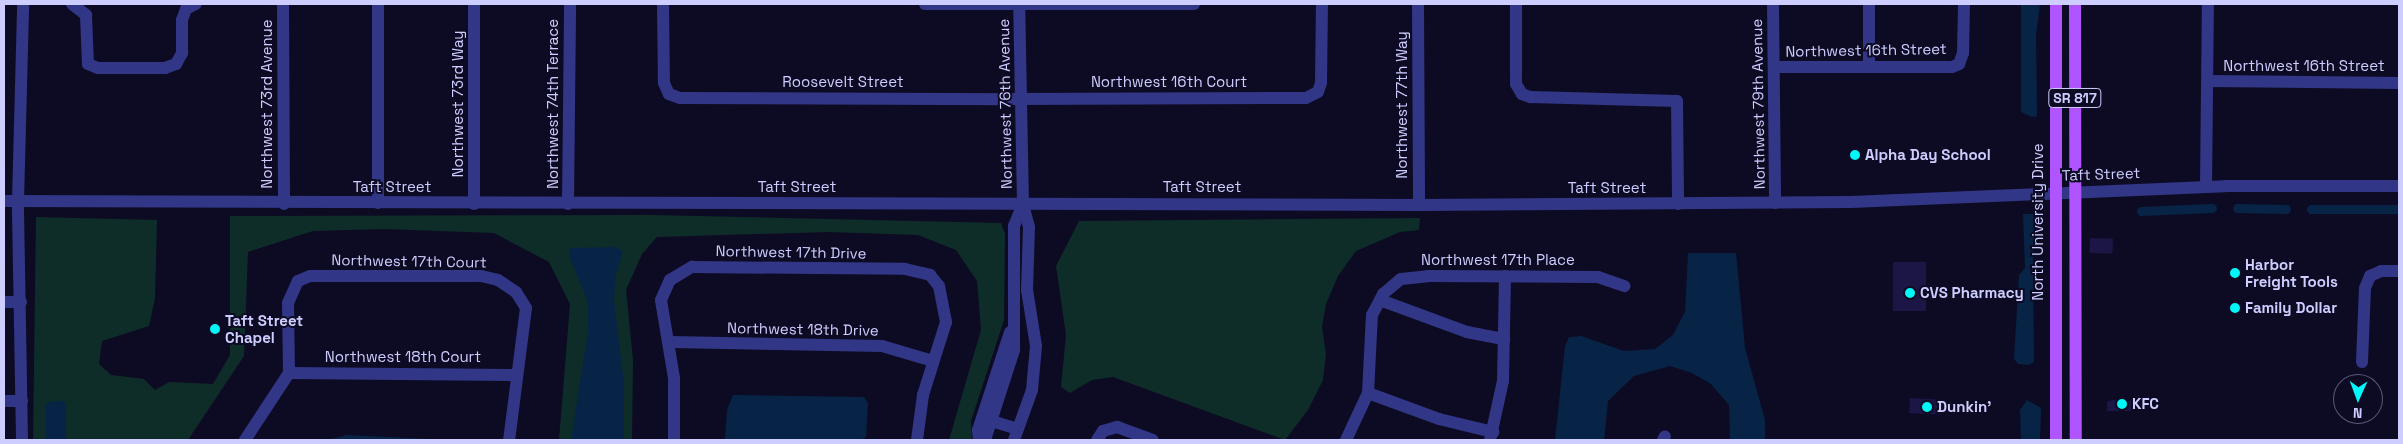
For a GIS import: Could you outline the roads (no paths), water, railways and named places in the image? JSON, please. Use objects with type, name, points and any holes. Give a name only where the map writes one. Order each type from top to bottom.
[{"type":"main road","name":"North University Drive","points":[[2056,4],[2053,193],[2056,440]]},
{"type":"main road","name":"SR 817","points":[[2075,4],[2076,440]]},
{"type":"street","points":[[22,440],[18,201],[23,4]]},
{"type":"street","points":[[72,4],[86,15],[88,64],[98,68],[165,68],[176,64],[182,53],[182,20],[186,9],[196,4]]},
{"type":"street","name":"Northwest 73rd Avenue","points":[[283,4],[284,204]]},
{"type":"street","points":[[378,4],[378,203]]},
{"type":"street","name":"Northwest 73rd Way","points":[[474,4],[474,204]]},
{"type":"street","name":"Northwest 74th Terrace","points":[[568,204],[570,4]]},
{"type":"street","name":"Roosevelt Street","points":[[663,4],[664,83],[669,94],[680,98],[1019,99]]},
{"type":"street","points":[[925,4],[1194,4]]},
{"type":"street","name":"Northwest 76th Avenue","points":[[1016,435],[1036,370],[1027,290],[1029,227],[1023,204],[1019,99],[1019,4]]},
{"type":"street","name":"Northwest 16th Court","points":[[1019,99],[1306,98],[1318,92],[1322,4]]},
{"type":"street","name":"Northwest 77th Way","points":[[1418,4],[1419,206]]},
{"type":"street","points":[[1509,4],[1526,4]]},
{"type":"street","points":[[1516,4],[1516,84],[1522,94],[1530,97],[1677,101],[1678,204]]},
{"type":"street","name":"Northwest 79th Avenue","points":[[1773,4],[1775,203]]},
{"type":"street","points":[[1869,4],[1869,67]]},
{"type":"street","name":"Northwest 16th Street","points":[[1774,67],[1869,67],[1959,64],[1964,53],[1964,4]]},
{"type":"street","points":[[2206,186],[2208,4]]},
{"type":"street","name":"Northwest 16th Street","points":[[2208,81],[2399,82]]},
{"type":"street","name":"Taft Street","points":[[4,201],[284,204],[1419,206],[1775,203],[2206,186],[2399,186]]},
{"type":"street","name":"Northwest 76th Avenue","points":[[979,440],[1014,350],[1014,226],[1023,204]]},
{"type":"street","name":"Northwest 17th Drive","points":[[670,342],[662,308],[664,291],[670,280],[692,267],[905,269],[930,275],[939,286],[946,322],[933,361]]},
{"type":"street","points":[[2362,362],[2365,288],[2370,276],[2381,271],[2399,271]]},
{"type":"street","name":"Northwest 17th Court","points":[[289,372],[288,303],[298,281],[310,276],[481,276],[498,280],[516,292],[526,308],[526,327],[517,376]]},
{"type":"street","points":[[1368,393],[1492,436],[1503,381],[1505,276]]},
{"type":"street","name":"Northwest 17th Place","points":[[1380,300],[1393,284],[1409,277],[1598,277],[1624,286]]},
{"type":"street","points":[[1346,440],[1368,393],[1372,368],[1370,326],[1380,300],[1467,332],[1504,339]]},
{"type":"street","points":[[4,302],[21,302]]},
{"type":"street","points":[[670,342],[674,440]]},
{"type":"street","name":"Northwest 18th Drive","points":[[670,342],[882,346],[933,361]]},
{"type":"street","points":[[916,440],[933,361]]},
{"type":"street","points":[[245,440],[289,372]]},
{"type":"street","name":"Northwest 18th Court","points":[[289,372],[517,376]]},
{"type":"street","points":[[509,440],[517,376]]},
{"type":"street","points":[[4,401],[22,401]]},
{"type":"street","points":[[987,420],[1016,435]]},
{"type":"street","name":"Northwest 76th Avenue","points":[[985,440],[987,420]]},
{"type":"street","points":[[1098,440],[1102,431],[1117,427],[1153,440]]},
{"type":"water","points":[[2021,4],[2040,4],[2036,35],[2037,116],[2032,117],[2021,112]]},
{"type":"water","points":[[2023,214],[2037,214],[2038,218],[2033,254],[2034,362],[2028,365],[2018,364],[2014,359],[2019,275],[2025,268]]},
{"type":"water","points":[[616,247],[623,252],[616,274],[614,301],[624,384],[624,440],[571,440],[588,331],[588,302],[569,256],[570,248]]},
{"type":"water","points":[[1688,253],[1736,253],[1745,348],[1765,420],[1765,440],[1730,440],[1729,405],[1711,384],[1692,373],[1670,366],[1634,376],[1608,401],[1604,440],[1555,440],[1565,346],[1569,337],[1581,336],[1624,351],[1655,349],[1673,335],[1685,312]]},
{"type":"water","points":[[733,395],[864,397],[868,403],[866,437],[861,440],[725,440],[727,410]]},
{"type":"water","points":[[2027,400],[2041,408],[2040,440],[2021,440],[2020,410]]},
{"type":"water","points":[[50,405],[61,405],[61,440],[50,440]]},
{"type":"water","points":[[347,435],[429,439],[433,440],[327,440]]},
{"type":"waterway","points":[[2141,211],[2212,208]]},
{"type":"waterway","points":[[2237,208],[2286,209]]},
{"type":"waterway","points":[[2311,209],[2399,209]]},
{"type":"waterway","points":[[50,440],[50,406],[61,405],[61,440]]},
{"type":"place","name":"Alpha Day School","points":[[1855,155]]},
{"type":"place","name":"Harbor Freight Tools","points":[[2235,273]]},
{"type":"place","name":"CVS Pharmacy","points":[[1910,293]]},
{"type":"place","name":"Family Dollar","points":[[2235,308]]},
{"type":"place","name":"Taft Street Chapel","points":[[215,329]]},
{"type":"place","name":"KFC","points":[[2122,404]]},
{"type":"place","name":"Dunkin'","points":[[1927,407]]}]
